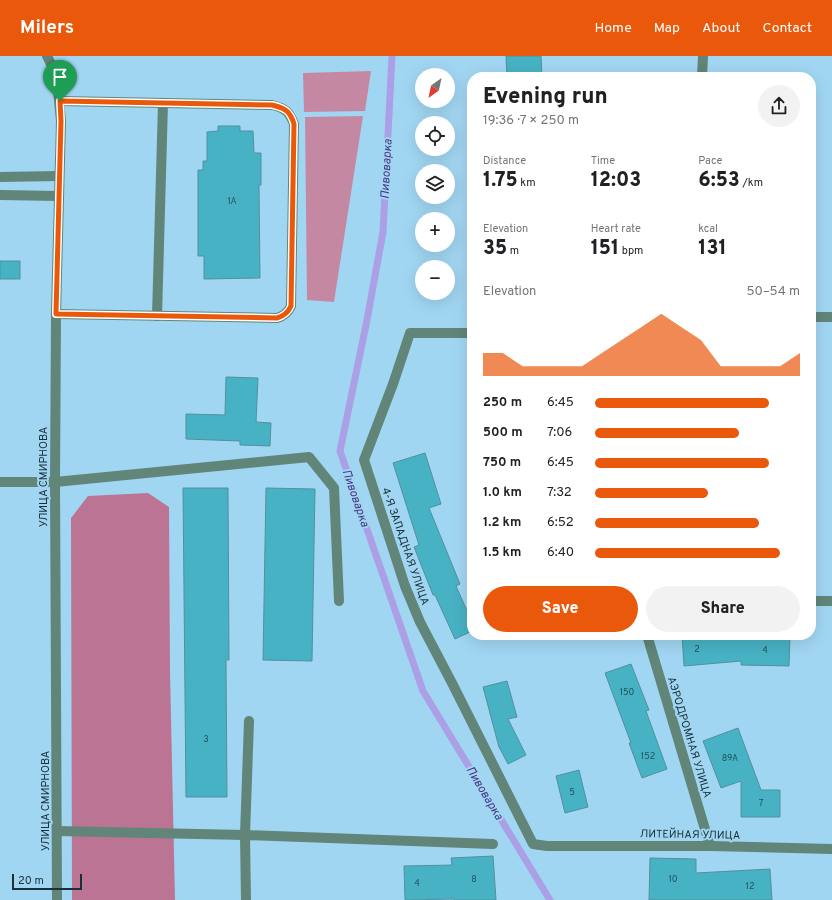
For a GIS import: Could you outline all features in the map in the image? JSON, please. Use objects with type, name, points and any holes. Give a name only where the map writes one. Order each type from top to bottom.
[{"type":"street","name":"УЛИЦА СМИРНОВА","points":[[46,56],[52,66],[57,80],[61,121],[56,314],[55,482],[57,900]]},
{"type":"street","points":[[702,72],[703,56]]},
{"type":"street","points":[[56,314],[277,318],[286,314],[291,306],[294,124],[287,111],[281,107],[272,105],[60,101]]},
{"type":"street","points":[[157,316],[163,103]]},
{"type":"street","points":[[0,176],[59,176]]},
{"type":"street","points":[[0,195],[59,196]]},
{"type":"street","points":[[816,317],[832,317]]},
{"type":"street","name":"4-Я ЗАПАДНАЯ УЛИЦА","points":[[467,333],[410,333],[393,384],[364,460],[405,586],[420,622],[533,844],[547,846]]},
{"type":"street","points":[[0,482],[55,482],[309,457],[334,488],[339,601]]},
{"type":"street","points":[[816,601],[832,601]]},
{"type":"street","name":"АЭРОДРОМНАЯ УЛИЦА","points":[[649,640],[710,846]]},
{"type":"street","points":[[246,900],[245,835],[249,721]]},
{"type":"street","points":[[57,831],[245,835],[493,844]]},
{"type":"street","name":"ЛИТЕЙНАЯ УЛИЦА","points":[[547,846],[710,846],[832,849]]},
{"type":"shaded area","points":[[371,71],[365,111],[304,112],[303,73]]},
{"type":"shaded area","points":[[363,116],[334,302],[307,300],[305,117]]},
{"type":"shaded area","points":[[148,493],[169,507],[170,672],[175,900],[72,900],[71,518],[88,496]]},
{"type":"building","points":[[506,56],[541,56],[542,72],[507,72]]},
{"type":"building","points":[[218,126],[240,126],[240,131],[253,131],[254,153],[261,153],[261,185],[259,185],[260,278],[204,279],[204,256],[198,256],[198,170],[203,170],[203,161],[207,161],[207,132],[218,131]]},
{"type":"building","points":[[0,261],[20,261],[20,279],[0,279]]},
{"type":"building","points":[[226,377],[258,378],[256,422],[271,423],[270,446],[240,445],[240,441],[186,439],[186,414],[225,415]]},
{"type":"building","points":[[425,453],[441,504],[429,508],[460,584],[456,586],[467,611],[467,633],[455,639],[435,595],[433,595],[414,547],[419,545],[393,463]]},
{"type":"building","points":[[183,488],[228,488],[229,660],[226,660],[227,797],[186,797]]},
{"type":"building","points":[[266,488],[315,489],[312,661],[263,660]]},
{"type":"building","points":[[682,640],[790,640],[789,666],[741,665],[741,661],[684,666]]},
{"type":"building","points":[[631,664],[649,710],[646,711],[667,769],[642,778],[629,743],[631,743],[605,673]]},
{"type":"building","points":[[507,681],[517,717],[508,719],[526,755],[508,764],[499,747],[483,687]]},
{"type":"building","points":[[738,728],[761,790],[780,790],[780,817],[741,817],[741,781],[721,788],[703,741]]},
{"type":"building","points":[[579,770],[588,807],[565,813],[556,776]]},
{"type":"building","points":[[493,856],[496,900],[405,900],[404,866],[452,865],[451,858]]},
{"type":"building","points":[[650,858],[696,859],[696,873],[770,869],[772,900],[649,900]]},
{"type":"waterway","name":"Пивоварка","points":[[392,56],[383,232],[367,320],[340,451],[423,691],[550,900]]},
{"type":"route","points":[[60,101],[272,105],[281,107],[287,111],[294,124],[291,306],[286,314],[277,318],[56,314],[61,121],[60,101]]}]
